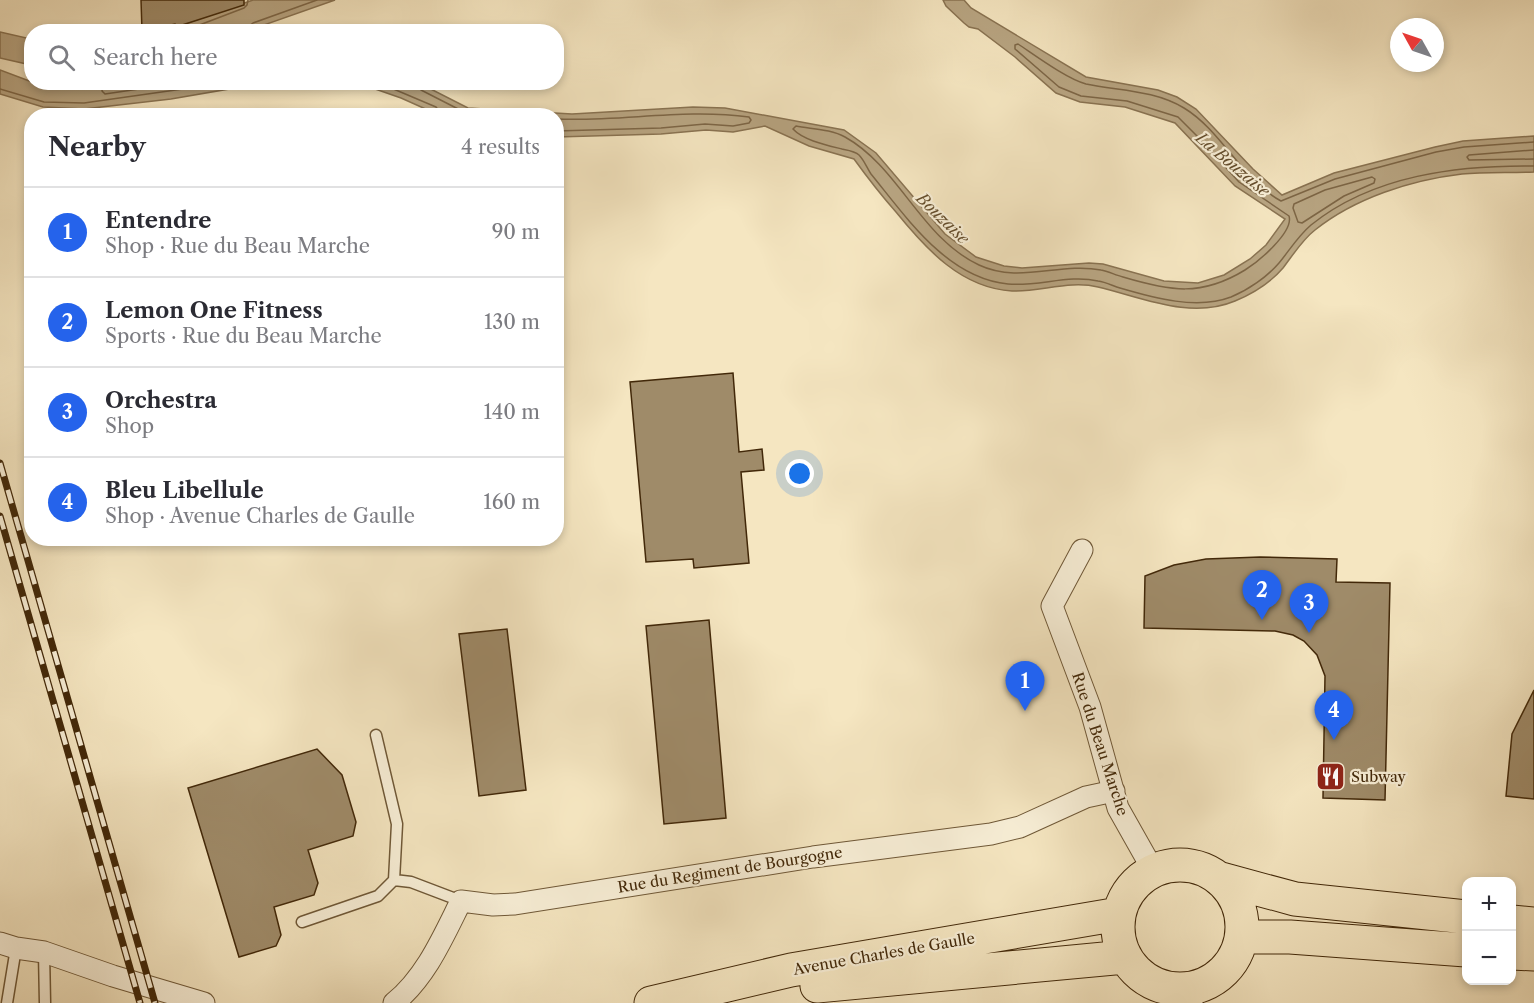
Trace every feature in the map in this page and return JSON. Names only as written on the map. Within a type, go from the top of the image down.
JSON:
[{"type":"main road","points":[[1221,879],[1234,896],[1241,915],[1242,937],[1236,954],[1226,968],[1213,980],[1196,987],[1185,996],[1157,985],[1138,974],[1125,957],[1118,936],[1119,914],[1125,896],[1137,881],[1153,870],[1170,865],[1188,864],[1206,870],[1221,879],[1295,899],[1462,916]]},
{"type":"main road","name":"Avenue Charles de Gaulle","points":[[651,1003],[791,970],[1119,914]]},
{"type":"main road","points":[[1516,922],[1534,924]]},
{"type":"main road","points":[[1242,937],[1290,937],[1462,950]]},
{"type":"main road","points":[[1516,953],[1534,954]]},
{"type":"main road","name":"Avenue Charles de Gaulle","points":[[718,1003],[812,987],[1125,957]]},
{"type":"street","name":"Rue du Beau Marche","points":[[1082,550],[1052,606],[1090,707],[1118,808],[1153,870]]},
{"type":"street","name":"Rue du Regiment de Bourgogne","points":[[461,901],[493,905],[515,904],[813,857],[991,834],[1020,827],[1086,797],[1114,791]]},
{"type":"street","points":[[394,1003],[405,994],[423,971],[442,940],[461,901]]},
{"type":"street","points":[[8,945],[44,952],[113,976],[204,1003]]},
{"type":"lane","points":[[302,922],[378,896],[394,880],[397,824],[376,735]]},
{"type":"lane","points":[[394,880],[411,882],[461,901]]},
{"type":"lane","points":[[7,1003],[8,945]]},
{"type":"lane","points":[[44,952],[45,1003]]},
{"type":"water","points":[[253,0],[335,0],[267,24],[185,24]]},
{"type":"water","name":"La Bouzaise","points":[[943,0],[964,0],[971,8],[1086,77],[1158,90],[1177,97],[1196,109],[1253,169],[1282,195],[1334,173],[1463,141],[1534,136],[1534,172],[1462,174],[1423,181],[1384,192],[1348,209],[1315,230],[1278,273],[1254,291],[1235,301],[1218,306],[1183,308],[1087,285],[1012,291],[977,283],[946,264],[920,240],[854,159],[809,146],[765,126],[733,132],[706,130],[661,134],[564,137],[564,114],[693,107],[725,108],[844,130],[876,153],[945,234],[976,257],[1004,266],[1022,268],[1103,264],[1164,281],[1198,283],[1224,275],[1250,259],[1266,245],[1285,219],[1235,186],[1175,123],[1125,107],[1080,102],[1056,93],[1015,57],[978,29],[969,27],[946,6]]},
{"type":"water","points":[[0,32],[24,37],[24,63],[0,58]]},
{"type":"water","points":[[0,70],[24,79],[24,90],[223,90],[93,108],[43,107],[0,94]]},
{"type":"water","points":[[378,90],[433,90],[468,108],[423,108]]},
{"type":"building","points":[[141,0],[244,0],[244,5],[185,24],[142,24]]},
{"type":"building","points":[[733,373],[739,452],[762,449],[764,470],[741,472],[749,563],[694,568],[693,559],[646,562],[630,382]]},
{"type":"building","points":[[1260,557],[1337,559],[1336,582],[1390,583],[1385,800],[1323,798],[1325,676],[1317,655],[1304,641],[1293,635],[1275,631],[1144,628],[1145,576],[1174,565],[1206,559]]},
{"type":"building","points":[[709,620],[726,818],[664,824],[646,626]]},
{"type":"building","points":[[507,629],[526,790],[479,796],[459,634]]},
{"type":"building","points":[[1534,690],[1534,799],[1506,796],[1512,734]]},
{"type":"building","points":[[317,749],[342,775],[356,822],[353,836],[308,850],[318,883],[314,895],[274,907],[281,935],[276,946],[239,957],[188,788]]},
{"type":"railway","points":[[0,463],[155,1003]]},
{"type":"railway","points":[[0,516],[140,1003]]},
{"type":"place","name":"Lemon One Fitness","points":[[1262,620]]},
{"type":"place","name":"Orchestra","points":[[1309,633]]},
{"type":"place","name":"Entendre","points":[[1025,711]]},
{"type":"place","name":"Bleu Libellule","points":[[1334,740]]},
{"type":"place","name":"Subway","points":[[1330,777]]},
{"type":"water label","name":"Bouzaise","points":[[943,218]]}]
